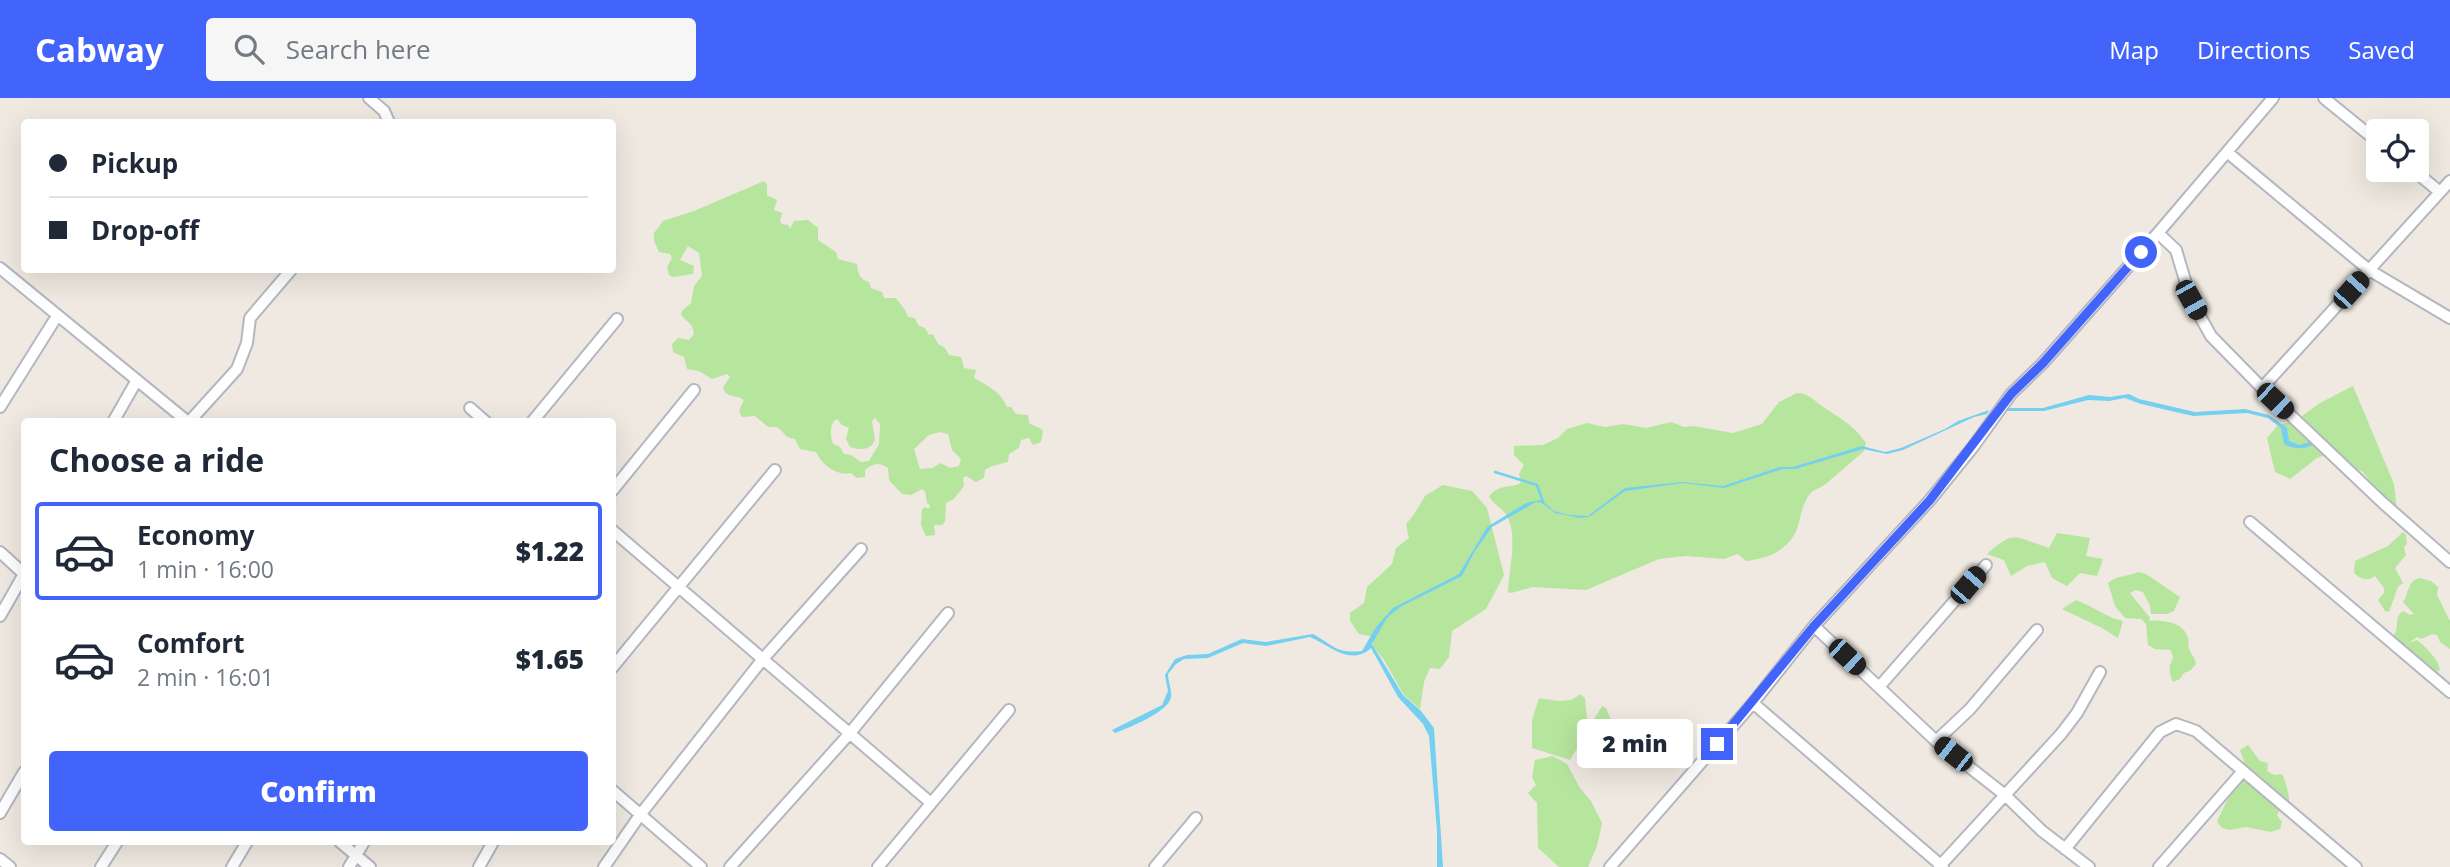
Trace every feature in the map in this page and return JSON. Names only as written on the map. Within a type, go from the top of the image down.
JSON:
[{"type":"street","points":[[369,98],[384,111],[388,119]]},
{"type":"street","points":[[1610,867],[1753,703],[1814,626],[1930,500],[2004,403],[2158,233],[2273,98]]},
{"type":"street","points":[[2324,98],[2366,132]]},
{"type":"street","points":[[2227,152],[2369,270],[2450,318]]},
{"type":"street","points":[[2262,388],[2450,181]]},
{"type":"street","points":[[2428,182],[2440,192]]},
{"type":"street","points":[[2158,233],[2176,250],[2191,300],[2211,336],[2318,441],[2450,562]]},
{"type":"street","points":[[0,268],[183,418]]},
{"type":"street","points":[[192,418],[237,369],[247,343],[250,318],[289,273]]},
{"type":"street","points":[[0,407],[57,316]]},
{"type":"street","points":[[535,418],[617,319]]},
{"type":"street","points":[[115,418],[137,380]]},
{"type":"street","points":[[616,486],[694,390]]},
{"type":"street","points":[[470,408],[481,418]]},
{"type":"street","points":[[616,663],[775,470]]},
{"type":"street","points":[[2250,522],[2450,692]]},
{"type":"street","points":[[616,533],[931,803]]},
{"type":"street","points":[[604,867],[640,815],[763,659],[861,549]]},
{"type":"street","points":[[0,552],[21,571]]},
{"type":"street","points":[[1879,687],[1986,565]]},
{"type":"street","points":[[0,616],[21,579]]},
{"type":"street","points":[[730,867],[850,733],[948,613]]},
{"type":"street","points":[[1814,626],[1936,741],[2005,795],[2042,831],[2089,867]]},
{"type":"street","points":[[1936,741],[1970,709],[2037,630]]},
{"type":"street","points":[[1753,703],[1941,866],[2061,734],[2077,713],[2100,672]]},
{"type":"street","points":[[878,867],[1009,710]]},
{"type":"street","points":[[2066,849],[2160,732],[2176,724],[2196,731],[2356,867]]},
{"type":"street","points":[[2160,867],[2243,771]]},
{"type":"street","points":[[0,813],[21,777]]},
{"type":"street","points":[[616,794],[701,867]]},
{"type":"street","points":[[1154,867],[1196,818]]},
{"type":"street","points":[[102,867],[115,845]]},
{"type":"street","points":[[232,867],[245,845]]},
{"type":"street","points":[[344,845],[370,867]]},
{"type":"street","points":[[349,867],[362,845]]},
{"type":"street","points":[[479,867],[491,845]]},
{"type":"street","points":[[0,859],[10,867]]},
{"type":"green space","points":[[764,181],[767,184],[767,195],[777,200],[774,210],[782,213],[782,224],[788,225],[790,229],[794,221],[808,220],[818,228],[818,240],[836,252],[838,259],[857,264],[860,275],[869,282],[871,288],[882,292],[884,298],[896,298],[908,317],[915,318],[918,325],[925,328],[929,335],[933,334],[949,355],[961,357],[964,368],[976,370],[974,378],[998,393],[1007,407],[1011,407],[1016,414],[1028,415],[1029,423],[1043,430],[1041,442],[1033,445],[1029,438],[1021,440],[1019,448],[1009,454],[1008,462],[985,470],[984,478],[976,482],[966,476],[963,478],[964,486],[954,499],[946,503],[945,522],[942,525],[934,525],[935,535],[926,536],[921,525],[922,509],[929,509],[930,505],[922,489],[911,495],[902,494],[889,480],[888,468],[882,465],[876,464],[865,470],[865,477],[857,478],[851,473],[835,471],[822,461],[816,452],[800,449],[795,439],[787,437],[779,428],[768,427],[755,416],[742,417],[739,411],[744,400],[724,391],[723,387],[730,377],[727,374],[712,379],[699,371],[687,369],[684,357],[673,352],[672,344],[678,338],[689,340],[694,334],[692,326],[681,315],[691,303],[694,286],[702,276],[699,253],[688,246],[680,260],[694,266],[693,274],[673,277],[669,275],[667,267],[672,258],[670,254],[659,252],[654,233],[663,221],[694,211]],"holes":[[[875,418],[880,424],[879,444],[869,461],[861,462],[844,454],[840,447],[833,444],[831,430],[837,419],[849,428],[846,439],[850,447],[868,448],[875,440],[872,421]],[[940,432],[948,434],[952,450],[961,459],[959,466],[950,468],[940,463],[933,468],[920,469],[914,449],[929,435]]]},
{"type":"green space","points":[[2353,386],[2394,484],[2397,511],[2363,472],[2346,464],[2333,452],[2317,458],[2290,479],[2275,472],[2267,438],[2278,425],[2296,421],[2310,428],[2302,416]]},
{"type":"green space","points":[[1797,393],[1808,396],[1846,422],[1866,443],[1864,451],[1809,495],[1798,526],[1784,547],[1763,558],[1746,561],[1738,554],[1724,559],[1686,556],[1659,559],[1586,590],[1533,587],[1508,592],[1512,533],[1505,513],[1489,496],[1501,488],[1521,483],[1519,474],[1524,465],[1514,455],[1514,446],[1543,445],[1558,438],[1567,429],[1587,423],[1605,427],[1623,424],[1646,428],[1671,422],[1684,427],[1733,433],[1762,424],[1779,402]]},
{"type":"green space","points":[[1443,485],[1472,491],[1487,508],[1504,575],[1486,609],[1452,631],[1449,657],[1440,669],[1430,668],[1424,682],[1420,709],[1404,695],[1373,646],[1374,637],[1359,634],[1350,621],[1350,613],[1364,603],[1367,587],[1392,564],[1396,548],[1409,538],[1406,524],[1425,496]]},
{"type":"green space","points":[[2403,532],[2406,535],[2406,555],[2395,568],[2403,583],[2398,587],[2389,612],[2385,611],[2378,600],[2384,593],[2384,588],[2375,576],[2364,579],[2354,573],[2355,561],[2388,546]]},
{"type":"green space","points":[[2057,533],[2090,538],[2086,556],[2103,559],[2097,576],[2080,573],[2067,586],[2052,578],[2045,562],[2027,566],[2011,576],[2004,560],[1987,554],[2010,538],[2049,548]]},
{"type":"green space","points":[[2138,572],[2146,574],[2180,597],[2174,611],[2151,614],[2143,592],[2136,590],[2130,593],[2150,618],[2149,621],[2172,623],[2185,632],[2196,664],[2173,682],[2170,670],[2173,658],[2171,650],[2155,649],[2148,645],[2146,624],[2141,619],[2125,618],[2115,606],[2108,583]]},
{"type":"green space","points":[[2419,578],[2431,581],[2438,587],[2437,595],[2450,621],[2450,649],[2440,642],[2437,635],[2432,634],[2421,639],[2417,637],[2409,643],[2417,640],[2435,658],[2440,670],[2432,674],[2428,666],[2414,662],[2403,652],[2408,644],[2404,647],[2392,639],[2400,614],[2403,611],[2414,614],[2403,602],[2410,585]]},
{"type":"green space","points":[[2076,600],[2123,621],[2118,638],[2062,609]]},
{"type":"green space","points":[[1580,694],[1585,698],[1588,730],[1570,760],[1532,748],[1532,720],[1539,698],[1566,701]]},
{"type":"green space","points":[[1602,706],[1606,708],[1611,720],[1619,722],[1618,735],[1631,746],[1617,748],[1612,741],[1607,742],[1604,726],[1595,723],[1594,719]]},
{"type":"green space","points":[[2248,745],[2260,761],[2268,763],[2267,771],[2274,775],[2282,774],[2287,789],[2289,805],[2281,808],[2277,815],[2282,822],[2280,829],[2271,832],[2246,827],[2229,830],[2222,828],[2217,821],[2244,774],[2245,765],[2240,750]]},
{"type":"green space","points":[[1553,756],[1567,764],[1602,823],[1597,846],[1588,867],[1559,867],[1538,848],[1537,803],[1528,793],[1536,785],[1532,777],[1535,760]]},
{"type":"water","points":[[2129,394],[2139,399],[2195,412],[2245,409],[2269,415],[2287,428],[2289,441],[2299,445],[2314,441],[2316,444],[2300,448],[2284,444],[2281,428],[2268,418],[2247,413],[2193,416],[2125,398],[2109,401],[2088,400],[2044,411],[2002,411],[2004,408],[2043,408],[2089,395],[2110,397]]},
{"type":"water","points":[[1989,410],[1987,414],[1974,417],[1903,450],[1887,454],[1863,449],[1795,469],[1782,469],[1724,488],[1683,483],[1625,491],[1589,517],[1555,513],[1542,503],[1536,502],[1492,527],[1462,576],[1400,607],[1387,618],[1372,644],[1403,695],[1421,711],[1434,728],[1443,867],[1437,867],[1437,831],[1429,736],[1423,724],[1398,697],[1371,648],[1363,653],[1348,655],[1310,637],[1266,646],[1243,643],[1208,658],[1184,659],[1168,674],[1171,691],[1169,703],[1147,719],[1115,733],[1112,730],[1162,705],[1168,691],[1165,675],[1175,659],[1187,655],[1208,654],[1242,639],[1266,642],[1313,634],[1340,650],[1362,651],[1376,627],[1393,608],[1459,574],[1487,527],[1526,503],[1541,500],[1554,511],[1588,516],[1625,488],[1682,482],[1723,486],[1780,467],[1793,467],[1862,446],[1885,452],[1901,448],[1958,421]]},
{"type":"waterway","points":[[1495,472],[1537,485],[1543,502]]},
{"type":"route","points":[[1717,744],[1814,626],[1930,500],[2011,394],[2043,363],[2141,252]]}]
